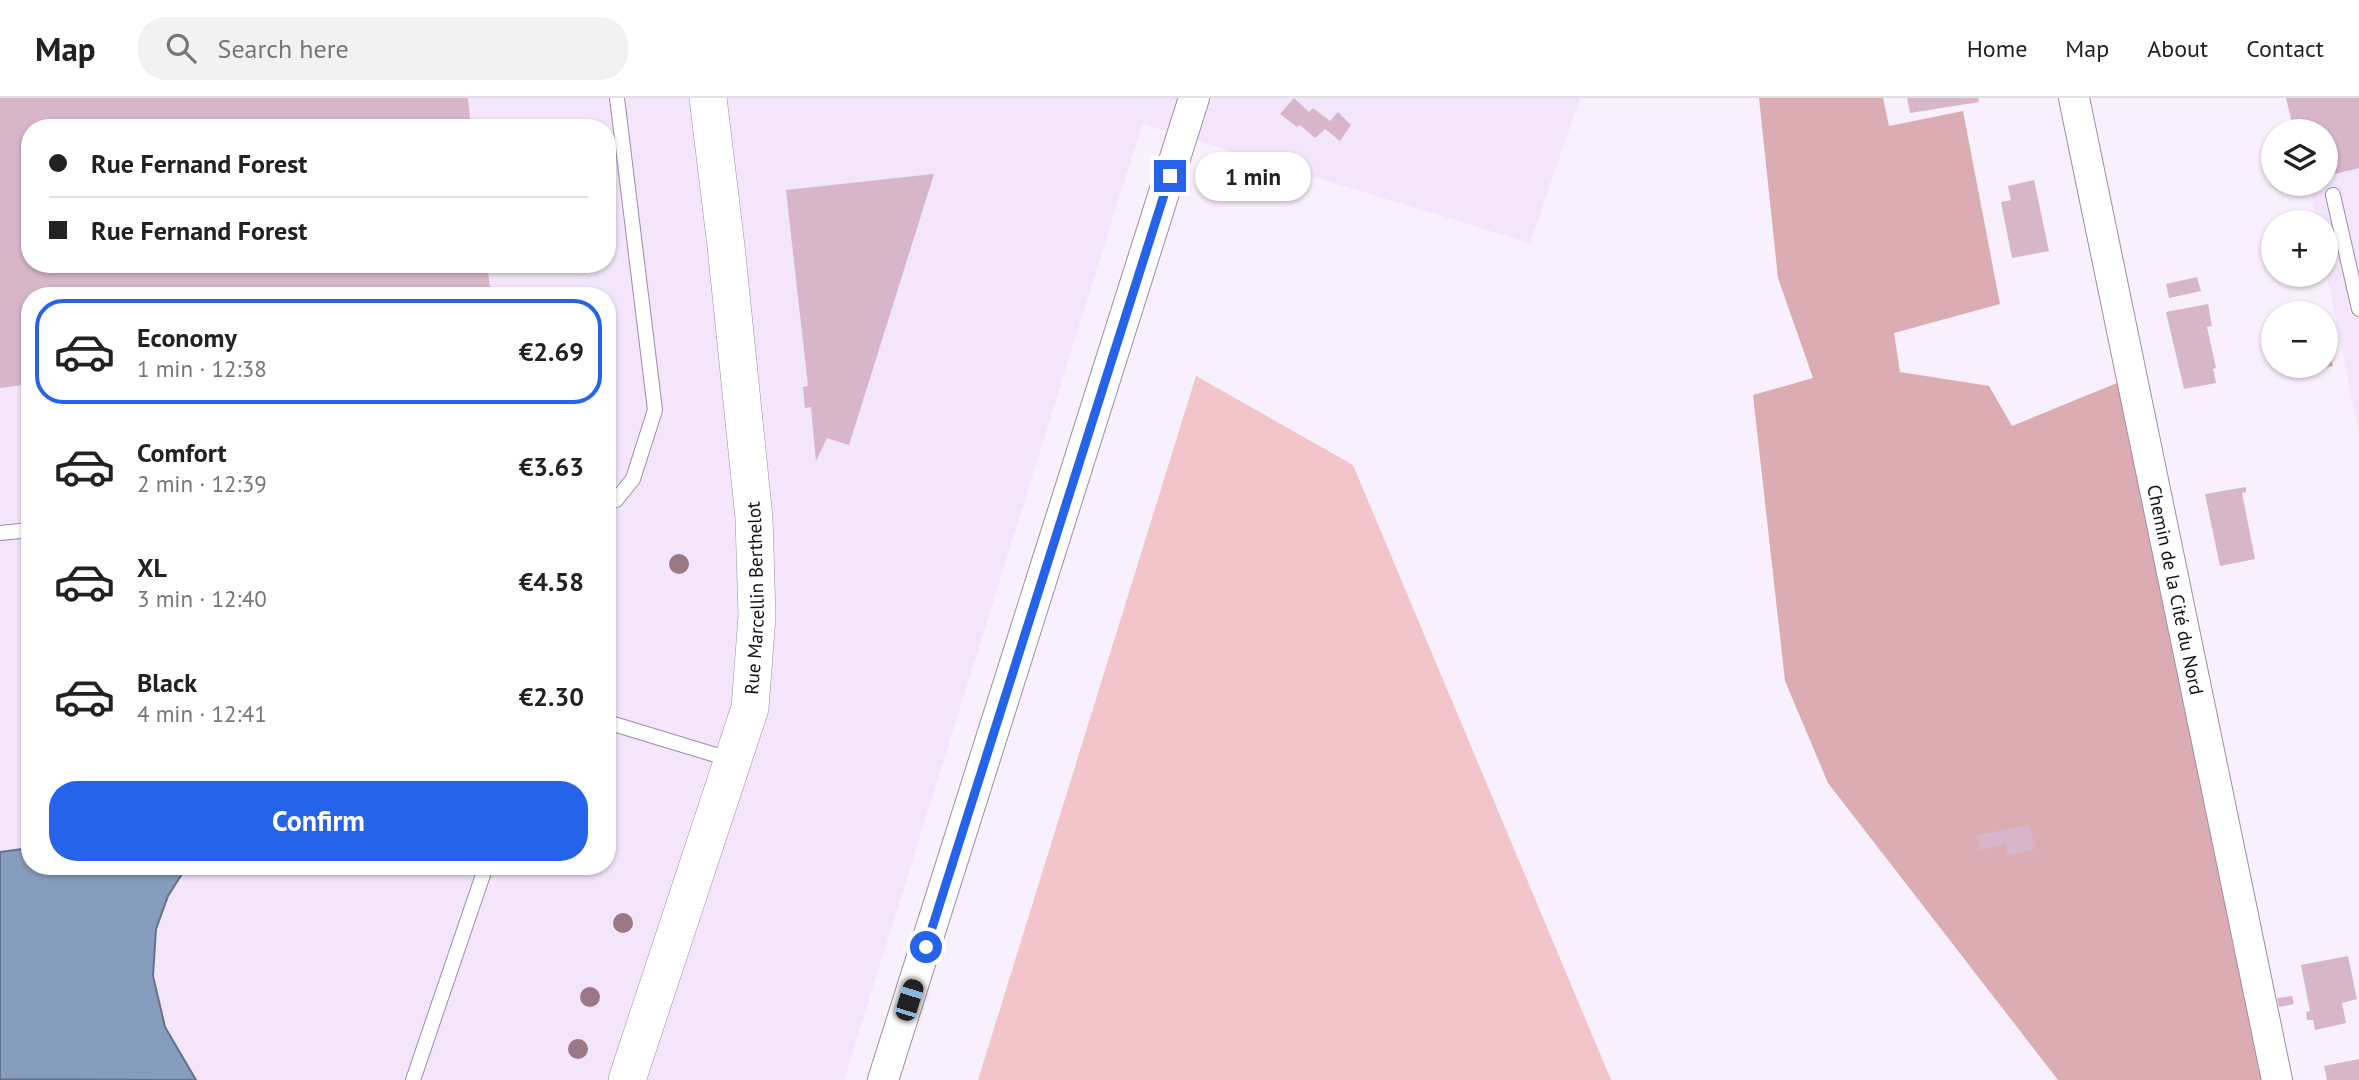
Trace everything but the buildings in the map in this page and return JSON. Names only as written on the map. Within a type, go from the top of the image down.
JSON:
[{"type":"street","name":"Rue Marcellin Berthelot","points":[[627,1080],[750,708],[758,616],[751,491],[708,98]]},
{"type":"street","points":[[883,1080],[1194,98]]},
{"type":"street","name":"Chemin de la Cité du Nord","points":[[2074,98],[2277,1080]]},
{"type":"lane","points":[[616,500],[633,479],[655,410],[617,98]]},
{"type":"lane","points":[[2333,196],[2359,309]]},
{"type":"lane","points":[[0,533],[21,531]]},
{"type":"lane","points":[[616,725],[732,760]]},
{"type":"lane","points":[[413,1080],[483,875]]},
{"type":"shaded area","points":[[0,98],[1580,98],[1530,243],[1142,124],[844,1080],[0,1080]]},
{"type":"shaded area","points":[[1759,98],[1883,98],[1889,126],[1963,111],[2000,304],[1894,333],[1900,372],[1989,386],[2012,426],[2122,381],[2267,1080],[2058,1080],[1828,783],[1785,681],[1753,395],[1813,378],[1778,278]]},
{"type":"shaded area","points":[[2292,98],[2359,98],[2359,434],[2338,330],[2338,301],[2332,301],[2329,287],[2338,287],[2338,210],[2314,210],[2311,196],[2338,196],[2338,119],[2296,119]]},
{"type":"shaded area","points":[[1196,376],[1353,465],[1611,1080],[978,1080]]},
{"type":"water","points":[[21,849],[21,875],[181,875],[168,896],[156,929],[153,976],[165,1027],[196,1080],[0,1079],[0,852]]},
{"type":"route","points":[[926,947],[1170,176]]}]
